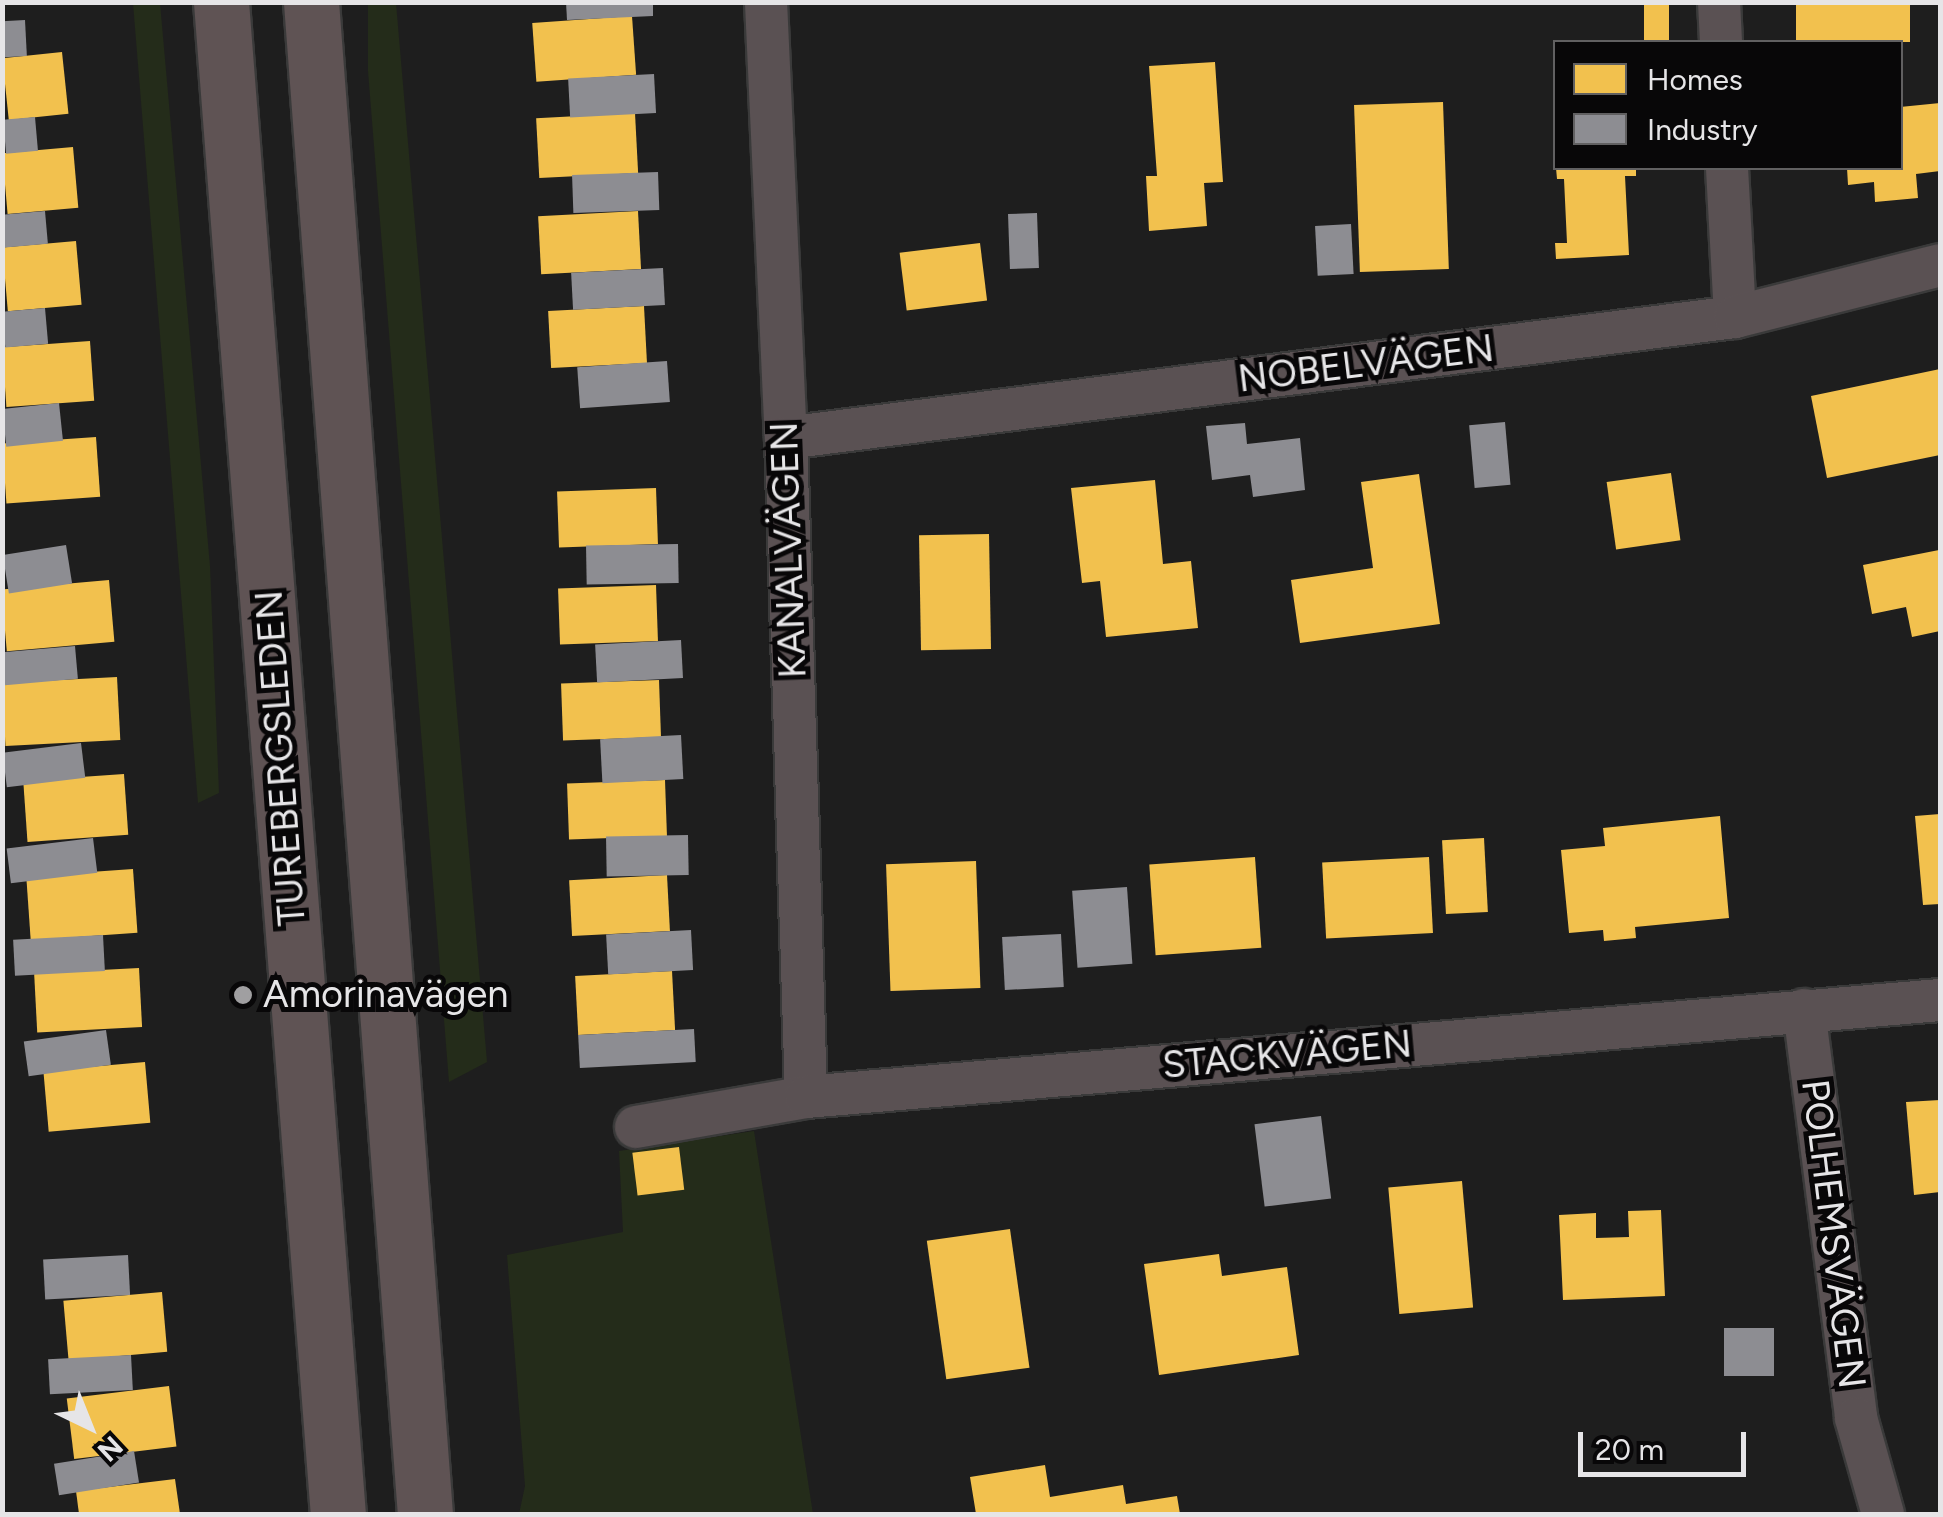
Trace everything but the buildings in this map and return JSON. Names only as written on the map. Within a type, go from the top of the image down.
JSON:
[{"type":"main road","name":"TUREBERGSLEDEN","points":[[222,2],[338,1514]]},
{"type":"main road","points":[[311,2],[425,1514]]},
{"type":"street","name":"KANALVÄGEN","points":[[766,2],[786,438],[806,1097]]},
{"type":"street","points":[[1719,2],[1721,40]]},
{"type":"street","points":[[1728,170],[1735,317]]},
{"type":"street","name":"NOBELVÄGEN","points":[[786,438],[1735,317],[1940,265]]},
{"type":"street","name":"STACKVÄGEN","points":[[636,1127],[806,1097],[1940,1000]]},
{"type":"street","name":"POLHEMSVÄGEN","points":[[1804,1010],[1856,1418],[1883,1514]]},
{"type":"green space","points":[[133,3],[160,3],[210,566],[219,793],[198,803]]},
{"type":"green space","points":[[368,3],[396,3],[487,1062],[449,1082],[368,71]]},
{"type":"green space","points":[[754,1131],[813,1514],[519,1514],[525,1486],[507,1255],[623,1232],[619,1151]]},
{"type":"place","name":"Amorinavägen","points":[[243,995]]}]
